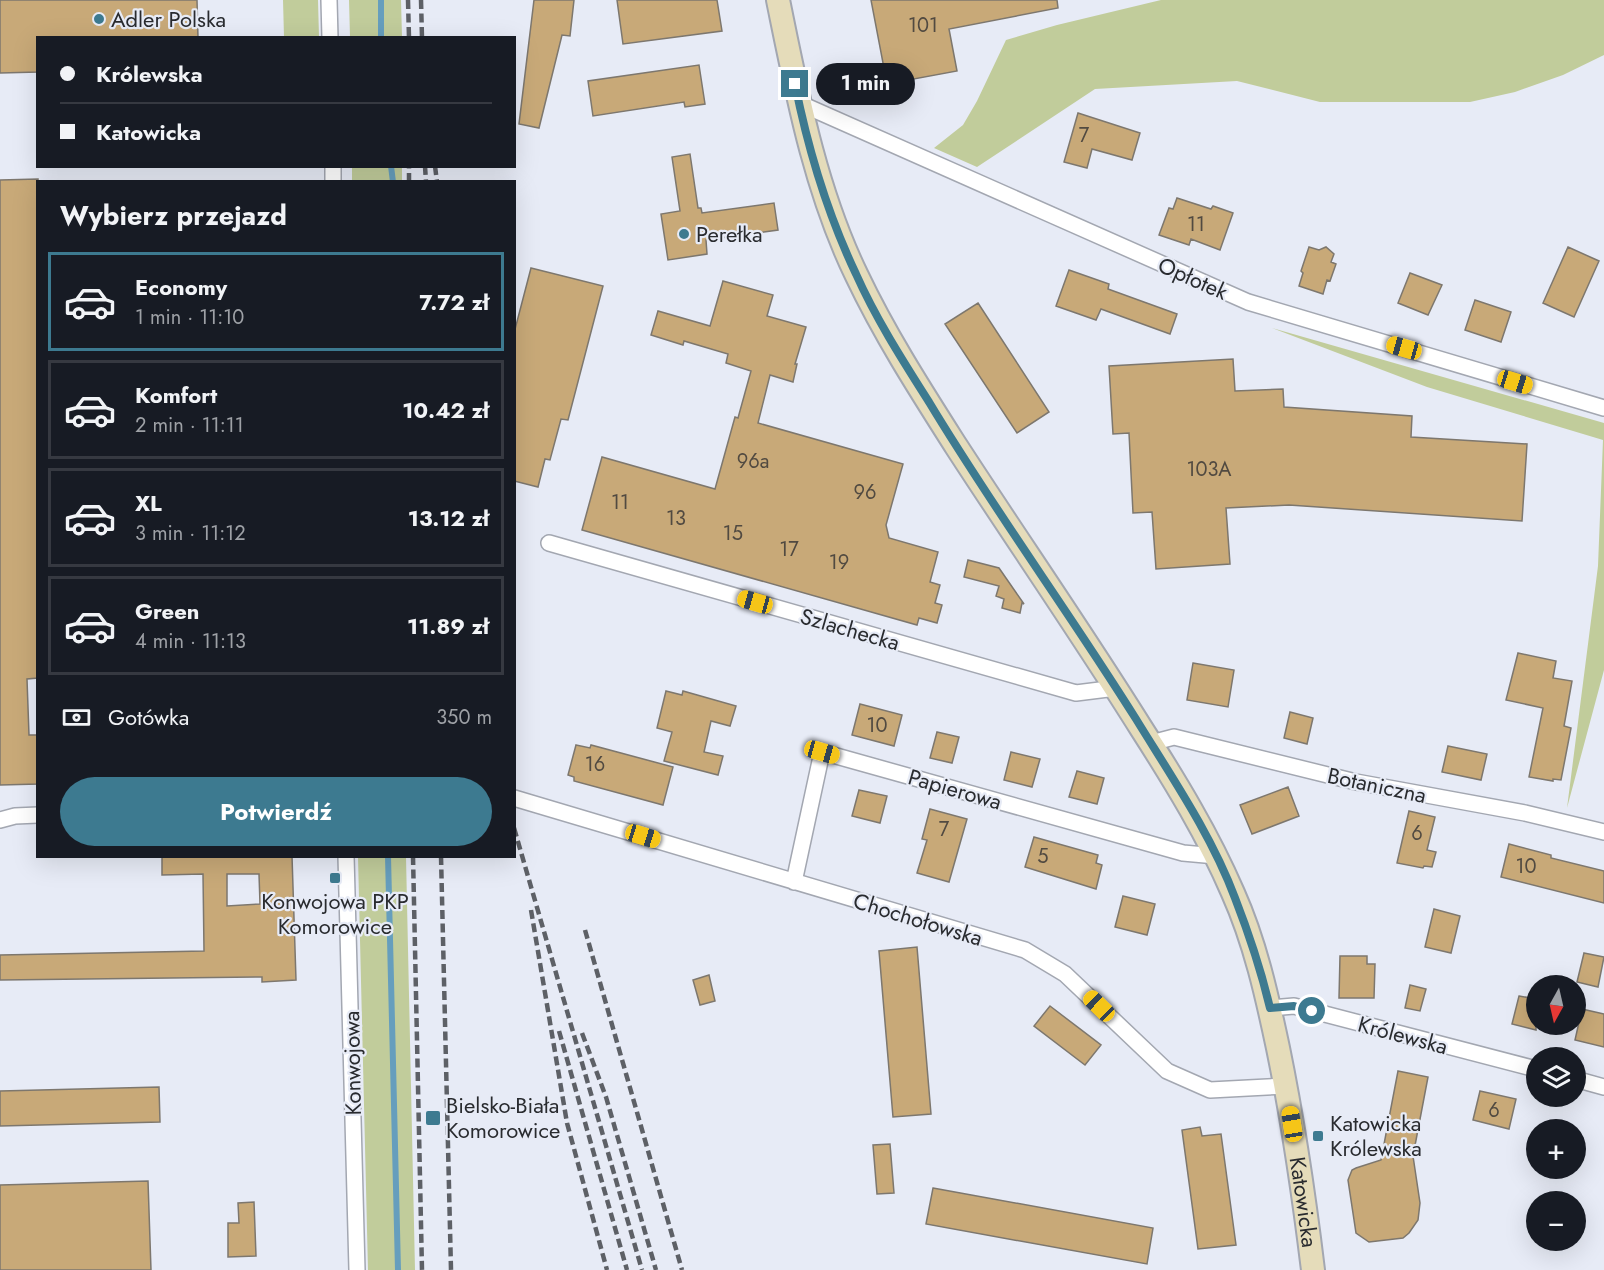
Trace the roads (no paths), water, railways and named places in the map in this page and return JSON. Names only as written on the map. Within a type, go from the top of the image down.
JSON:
[{"type":"street","points":[[329,0],[330,36]]},
{"type":"street","name":"Katowicka","points":[[778,0],[799,103],[828,203],[856,275],[892,343],[973,473],[1151,743],[1216,856],[1235,896],[1261,973],[1270,1008],[1286,1086],[1313,1270]]},
{"type":"street","name":"Opłotek","points":[[799,103],[1248,302],[1604,408]]},
{"type":"street","name":"Szlachecka","points":[[549,543],[1076,693],[1116,688]]},
{"type":"street","name":"Botaniczna","points":[[1151,743],[1174,737],[1356,782],[1525,813],[1604,832]]},
{"type":"street","name":"Papierowa","points":[[794,882],[822,752],[1183,854],[1216,856]]},
{"type":"street","name":"Chochołowska","points":[[516,799],[1025,950],[1065,974],[1167,1071],[1210,1090],[1286,1086]]},
{"type":"street","points":[[0,820],[15,816],[36,815]]},
{"type":"street","name":"Konwojowa","points":[[346,858],[357,1270]]},
{"type":"street","name":"Królewska","points":[[1270,1008],[1294,1006],[1526,1066]]},
{"type":"street","points":[[1586,1082],[1604,1087]]},
{"type":"waterway","points":[[381,0],[381,36]]},
{"type":"waterway","points":[[391,168],[393,180]]},
{"type":"waterway","points":[[388,858],[398,1270]]},
{"type":"railway","points":[[408,0],[409,36]]},
{"type":"railway","points":[[421,0],[422,36]]},
{"type":"railway","points":[[409,168],[409,180]]},
{"type":"railway","points":[[425,168],[426,180]]},
{"type":"railway","points":[[435,168],[437,180]]},
{"type":"railway","points":[[516,835],[642,1270]]},
{"type":"railway","points":[[413,858],[422,1270]]},
{"type":"railway","points":[[441,858],[451,1270]]},
{"type":"railway","points":[[531,910],[567,1123],[607,1270]]},
{"type":"railway","points":[[585,930],[682,1270]]},
{"type":"railway","points":[[559,1031],[627,1270]]},
{"type":"railway","points":[[582,1033],[606,1097],[656,1270]]},
{"type":"place","name":"Adler Polska","points":[[99,19]]},
{"type":"place","name":"Perełka","points":[[684,234]]},
{"type":"place","name":"Konwojowa PKP Komorowice","points":[[335,878]]},
{"type":"place","name":"Bielsko-Biała Komorowice","points":[[433,1118]]},
{"type":"place","name":"Katowicka Królewska","points":[[1318,1136]]}]
